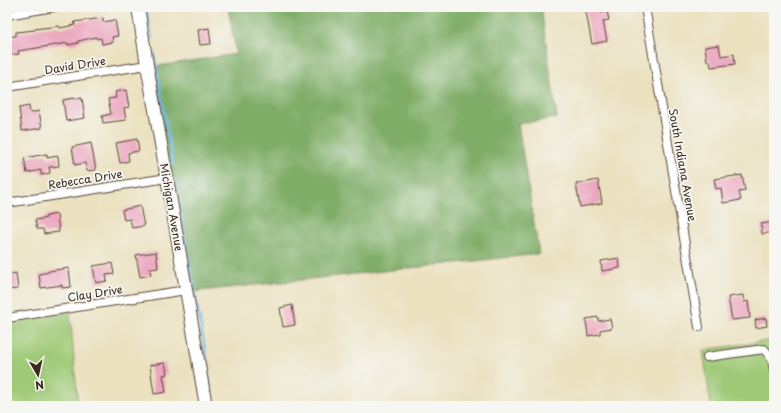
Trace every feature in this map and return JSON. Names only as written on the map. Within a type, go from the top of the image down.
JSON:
[{"type":"street","points":[[7,15],[54,7]]},
{"type":"street","name":"Michigan Avenue","points":[[138,7],[206,406]]},
{"type":"street","name":"South Indiana Avenue","points":[[645,7],[699,327]]},
{"type":"street","name":"David Drive","points":[[7,87],[147,65]]},
{"type":"street","name":"Rebecca Drive","points":[[7,203],[167,178]]},
{"type":"street","name":"Clay Drive","points":[[7,318],[186,290]]},
{"type":"street","points":[[707,357],[764,349],[772,359],[774,371]]},
{"type":"green space","points":[[228,7],[541,7],[557,118],[518,124],[539,254],[191,292],[151,67],[236,54]]},
{"type":"green space","points":[[70,312],[78,406],[7,406],[7,322]]},
{"type":"green space","points":[[774,340],[774,406],[711,406],[703,350]]},
{"type":"building","points":[[585,7],[600,7],[601,13],[607,12],[609,20],[603,21],[607,41],[592,44]]},
{"type":"building","points":[[103,18],[103,22],[115,20],[118,36],[112,37],[113,42],[102,44],[101,38],[97,39],[96,37],[78,41],[78,43],[68,45],[68,43],[18,51],[19,54],[8,55],[7,37],[16,36],[16,32],[59,26],[60,28],[75,25],[74,22]]},
{"type":"building","points":[[209,28],[211,44],[200,45],[198,30]]},
{"type":"building","points":[[719,45],[721,56],[734,54],[735,64],[711,67],[710,61],[707,61],[705,47]]},
{"type":"building","points":[[126,90],[129,107],[124,108],[126,120],[103,123],[102,116],[111,114],[108,99],[116,98],[115,92]]},
{"type":"building","points":[[82,98],[85,118],[66,121],[63,100]]},
{"type":"building","points":[[29,106],[30,113],[39,111],[42,128],[22,131],[19,108]]},
{"type":"building","points":[[137,139],[139,151],[128,153],[129,161],[120,163],[116,143]]},
{"type":"building","points":[[91,143],[96,170],[87,171],[85,163],[75,165],[72,147]]},
{"type":"building","points":[[47,154],[47,158],[58,156],[59,166],[49,167],[50,173],[41,175],[41,170],[27,173],[24,158]]},
{"type":"building","points":[[742,175],[745,191],[739,192],[741,200],[723,203],[721,188],[716,189],[714,179]]},
{"type":"building","points":[[598,180],[602,203],[580,207],[576,184]]},
{"type":"building","points":[[140,206],[144,226],[132,228],[130,219],[124,220],[122,210]]},
{"type":"building","points":[[57,214],[59,232],[44,234],[43,229],[37,229],[35,220]]},
{"type":"building","points":[[774,222],[774,232],[762,234],[761,224]]},
{"type":"building","points":[[156,252],[158,268],[150,269],[151,275],[140,277],[136,255]]},
{"type":"building","points":[[619,258],[620,268],[602,271],[601,261]]},
{"type":"building","points":[[112,263],[114,274],[106,275],[107,281],[96,283],[93,266]]},
{"type":"building","points":[[69,268],[71,287],[62,288],[62,285],[41,288],[39,274]]},
{"type":"building","points":[[16,273],[18,289],[7,290],[7,275]]},
{"type":"building","points":[[743,295],[744,302],[748,301],[750,318],[732,320],[728,297]]},
{"type":"building","points":[[292,305],[295,325],[283,327],[280,308]]},
{"type":"building","points":[[598,317],[598,321],[610,319],[612,328],[600,330],[600,334],[588,336],[586,319]]},
{"type":"building","points":[[766,318],[767,326],[756,328],[755,320]]},
{"type":"building","points":[[165,363],[167,374],[163,375],[166,392],[154,394],[150,365]]},
{"type":"waterway","points":[[146,7],[152,39]]},
{"type":"waterway","points":[[154,53],[173,165]]},
{"type":"waterway","points":[[175,180],[207,361]]},
{"type":"waterway","points":[[208,375],[214,406]]}]
